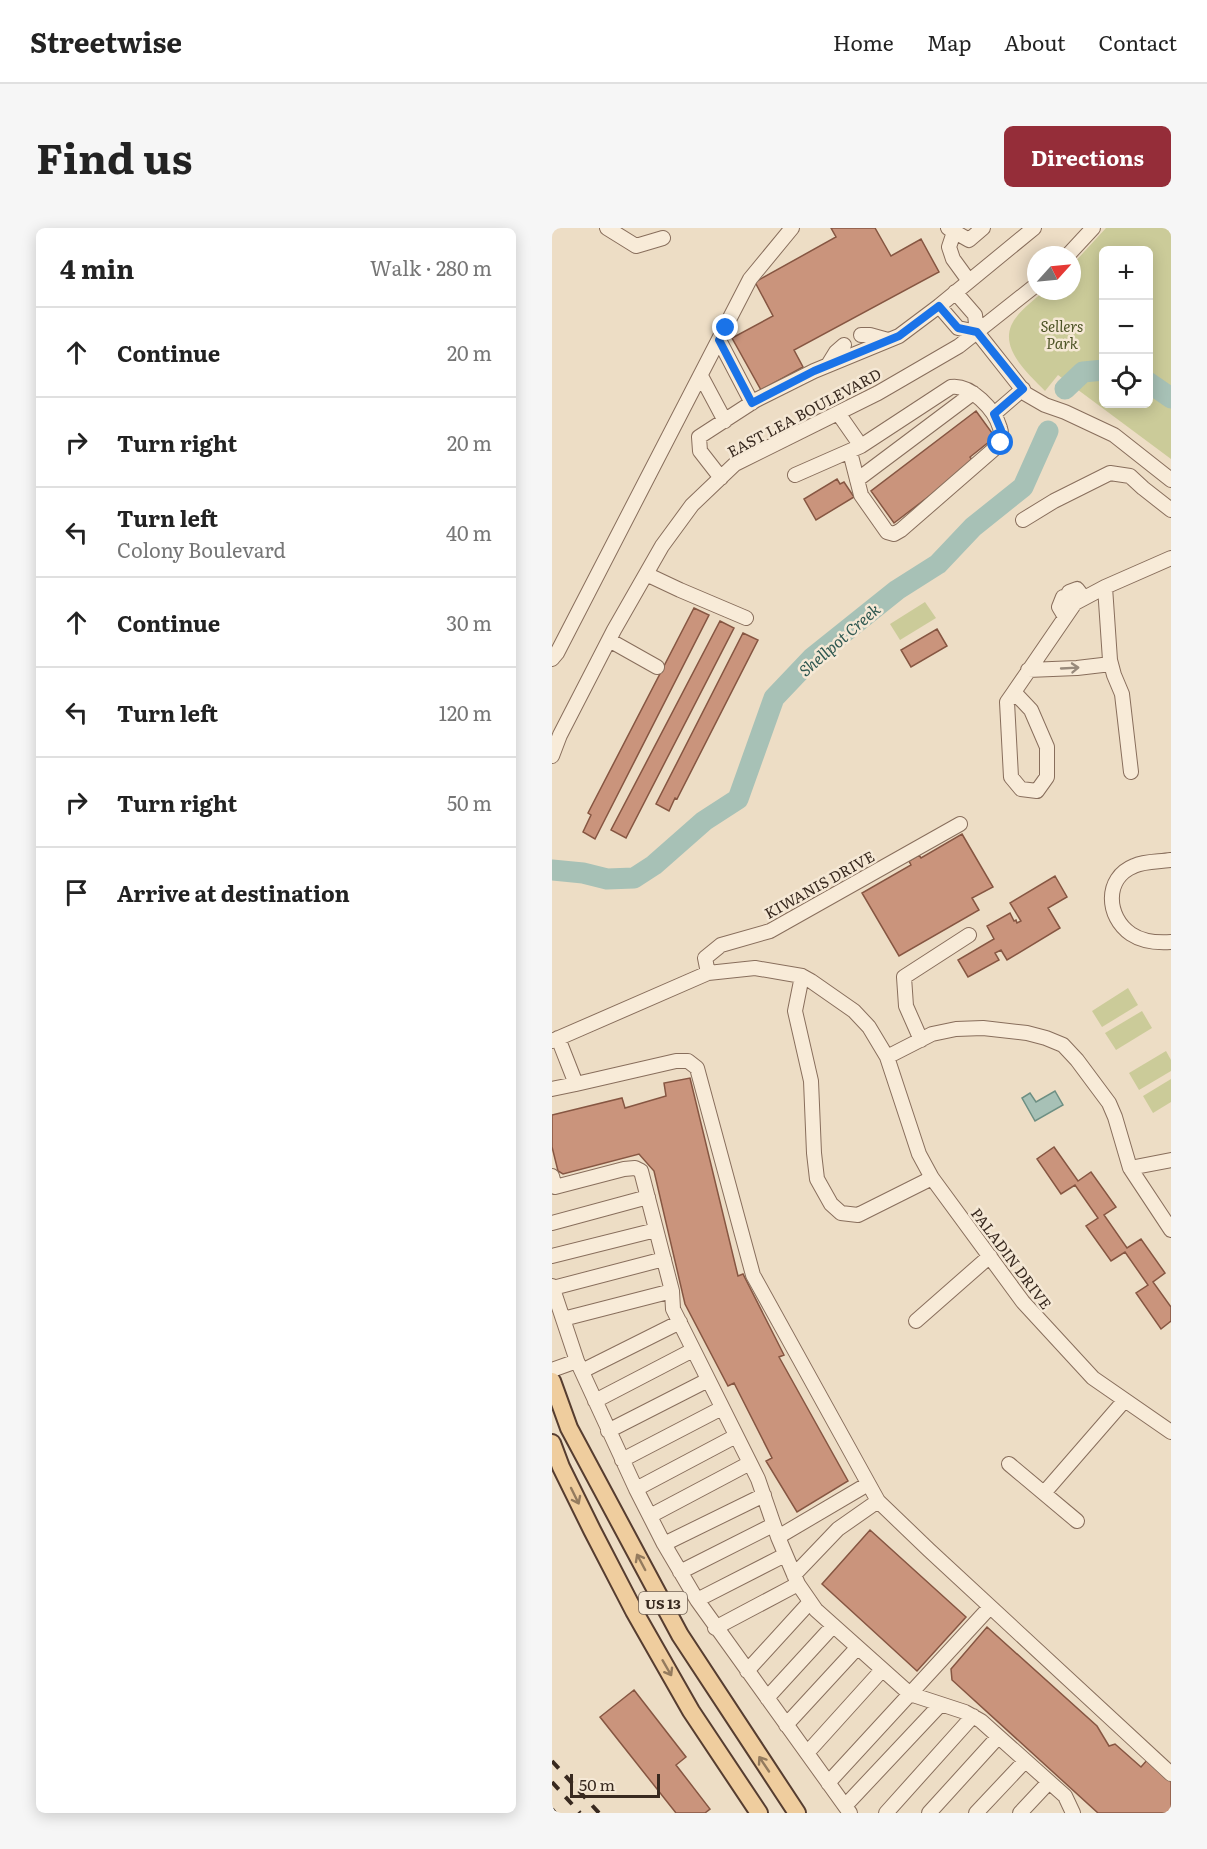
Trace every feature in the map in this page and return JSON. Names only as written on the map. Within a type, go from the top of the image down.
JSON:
[{"type":"main road","name":"US 13","points":[[552,1381],[569,1428],[680,1635],[797,1813]]},
{"type":"main road","name":"US 13","points":[[552,1443],[561,1467],[634,1611],[691,1711],[759,1813]]},
{"type":"street","points":[[607,228],[636,246],[663,238]]},
{"type":"street","points":[[552,659],[750,279],[792,228]]},
{"type":"street","points":[[969,281],[953,259],[949,247],[951,230],[969,240],[983,228]]},
{"type":"street","points":[[721,478],[700,451],[699,437],[752,403],[828,365],[899,336],[1034,228]]},
{"type":"street","points":[[1076,246],[1093,228]]},
{"type":"street","points":[[956,292],[975,315],[977,332],[1026,394],[1045,405],[1114,435],[1171,480]]},
{"type":"street","name":"EAST LEA BOULEVARD","points":[[552,756],[556,736],[646,573],[662,546],[692,505],[735,464],[888,387],[959,346],[1027,292]]},
{"type":"street","points":[[939,306],[958,328],[977,332]]},
{"type":"street","points":[[861,335],[888,340]]},
{"type":"street","points":[[719,340],[752,403]]},
{"type":"street","points":[[828,365],[836,352],[844,345]]},
{"type":"street","points":[[700,376],[725,421]]},
{"type":"street","points":[[795,475],[855,449],[951,387],[958,386],[973,393],[994,414],[1001,430],[1001,443],[894,534],[886,532],[861,495],[857,480],[855,449],[838,413]]},
{"type":"street","points":[[994,414],[1023,389]]},
{"type":"street","points":[[857,480],[973,393]]},
{"type":"street","points":[[1023,520],[1054,501],[1110,473],[1130,476],[1171,510]]},
{"type":"street","points":[[1014,692],[1031,710],[1047,747],[1047,777],[1037,791],[1021,789],[1011,777],[1007,702],[1075,603],[1171,558]]},
{"type":"street","points":[[646,573],[746,618]]},
{"type":"street","points":[[1105,587],[1111,664],[1122,693],[1131,772]]},
{"type":"street","points":[[1065,617],[1059,607],[1066,595],[1077,589],[1084,597]]},
{"type":"street","points":[[609,640],[657,667]]},
{"type":"street","points":[[1028,670],[1111,664]]},
{"type":"street","name":"KIWANIS DRIVE","points":[[708,973],[705,958],[721,945],[770,931],[960,824]]},
{"type":"street","points":[[1171,861],[1132,866],[1119,878],[1111,897],[1115,918],[1131,934],[1156,943],[1171,942]]},
{"type":"street","points":[[921,1040],[906,1006],[904,977],[969,935]]},
{"type":"street","name":"PALADIN DRIVE","points":[[555,1040],[708,973],[754,968],[802,976],[854,1011],[869,1027],[887,1057],[919,1154],[932,1178],[1023,1302],[1093,1378],[1171,1432]]},
{"type":"street","points":[[802,976],[795,1011],[811,1081],[817,1179],[831,1204],[841,1213],[858,1215],[932,1178]]},
{"type":"street","points":[[887,1057],[932,1034],[949,1029],[984,1028],[1027,1033],[1063,1045],[1109,1103],[1130,1168],[1171,1230]]},
{"type":"street","points":[[555,1040],[576,1084]]},
{"type":"street","points":[[552,1089],[676,1061],[688,1061],[697,1068],[753,1275],[878,1501],[1171,1774]]},
{"type":"street","points":[[1130,1168],[1171,1160]]},
{"type":"street","points":[[553,1184],[624,1169],[635,1168],[641,1171],[672,1291],[673,1309],[750,1463],[764,1495],[785,1556],[810,1602],[833,1626],[910,1694],[973,1716],[1065,1796],[1073,1813]]},
{"type":"street","points":[[552,1223],[648,1197]]},
{"type":"street","points":[[552,1256],[656,1230]]},
{"type":"street","points":[[916,1321],[990,1256]]},
{"type":"street","points":[[664,1259],[552,1287],[580,1366],[608,1431],[664,1544],[697,1600],[847,1809],[940,1705]]},
{"type":"street","points":[[563,1319],[672,1291]]},
{"type":"street","points":[[552,1370],[580,1366],[680,1322]]},
{"type":"street","points":[[595,1401],[693,1350]]},
{"type":"street","points":[[608,1431],[708,1380]]},
{"type":"street","points":[[1044,1493],[1124,1401]]},
{"type":"street","points":[[622,1460],[723,1408]]},
{"type":"street","points":[[636,1489],[736,1436]]},
{"type":"street","points":[[650,1516],[750,1463]]},
{"type":"street","points":[[1009,1464],[1077,1521]]},
{"type":"street","points":[[680,1572],[775,1531],[868,1484]]},
{"type":"street","points":[[664,1544],[764,1495]]},
{"type":"street","points":[[716,1628],[796,1580],[838,1529],[878,1501]]},
{"type":"street","points":[[697,1600],[785,1556]]},
{"type":"street","points":[[747,1671],[810,1602]]},
{"type":"street","points":[[828,1783],[990,1607]]},
{"type":"street","points":[[766,1698],[833,1626]]},
{"type":"street","points":[[786,1725],[857,1648]]},
{"type":"street","points":[[807,1753],[882,1670]]},
{"type":"street","points":[[886,1813],[973,1716]]},
{"type":"street","points":[[929,1813],[998,1737]]},
{"type":"street","points":[[976,1813],[1025,1761]]},
{"type":"street","points":[[1022,1812],[1049,1782]]},
{"type":"green space","name":"Sellers Park","points":[[1106,228],[1171,228],[1171,459],[1102,408],[1153,408],[1153,246],[1099,246],[1099,405],[1058,375],[1045,391],[1019,362],[1013,353],[1009,335],[1017,316],[1034,300],[1081,300],[1081,255]]},
{"type":"green space","points":[[925,602],[936,618],[900,640],[890,624]]},
{"type":"green space","points":[[1128,988],[1138,1005],[1102,1027],[1092,1011]]},
{"type":"green space","points":[[1142,1011],[1152,1028],[1116,1050],[1105,1033]]},
{"type":"green space","points":[[1166,1051],[1171,1060],[1171,1071],[1139,1090],[1129,1073]]},
{"type":"green space","points":[[1171,1079],[1171,1102],[1153,1113],[1143,1096]]},
{"type":"shaded area","points":[[1055,1091],[1063,1105],[1035,1121],[1022,1098],[1030,1093],[1036,1102]]},
{"type":"building","points":[[831,228],[875,228],[891,256],[921,239],[939,272],[794,350],[803,367],[761,390],[732,338],[773,316],[755,282],[836,237]]},
{"type":"building","points":[[976,411],[995,437],[970,457],[974,462],[894,523],[871,491]]},
{"type":"building","points":[[837,479],[840,484],[844,482],[854,497],[816,520],[804,499]]},
{"type":"building","points":[[694,608],[709,615],[595,839],[583,832],[591,815],[588,813]]},
{"type":"building","points":[[720,621],[734,628],[626,838],[611,830]]},
{"type":"building","points":[[937,629],[947,646],[911,667],[901,650]]},
{"type":"building","points":[[743,633],[758,640],[669,811],[656,804]]},
{"type":"building","points":[[962,834],[993,887],[972,898],[979,910],[899,956],[862,893],[911,865],[909,861],[919,855],[921,858]]},
{"type":"building","points":[[1055,876],[1067,897],[1048,908],[1060,928],[1007,960],[1001,950],[995,953],[999,960],[968,977],[958,960],[994,939],[987,926],[1010,913],[1014,921],[1016,920],[1017,923],[1021,921],[1010,903]]},
{"type":"building","points":[[690,1078],[738,1276],[743,1274],[784,1355],[779,1357],[848,1481],[797,1512],[766,1461],[772,1458],[734,1383],[728,1386],[685,1304],[654,1171],[639,1154],[563,1174],[558,1171],[552,1147],[552,1115],[622,1098],[625,1108],[666,1096],[664,1083]]},
{"type":"building","points":[[1054,1147],[1078,1181],[1091,1172],[1116,1207],[1104,1215],[1127,1248],[1141,1239],[1165,1273],[1153,1282],[1171,1307],[1171,1321],[1161,1329],[1136,1293],[1148,1285],[1125,1252],[1111,1261],[1086,1226],[1098,1218],[1075,1185],[1061,1194],[1037,1159]]},
{"type":"building","points":[[870,1530],[966,1617],[917,1671],[822,1584]]},
{"type":"building","points":[[987,1627],[1097,1726],[1109,1746],[1115,1744],[1141,1767],[1148,1759],[1171,1780],[1171,1813],[1098,1813],[952,1680],[951,1669]]},
{"type":"building","points":[[634,1690],[686,1757],[676,1765],[710,1809],[705,1813],[676,1813],[600,1717]]},
{"type":"waterway","name":"Shellpot Creek","points":[[1065,389],[1083,372],[1099,370]]},
{"type":"waterway","name":"Shellpot Creek","points":[[1153,385],[1171,398]]},
{"type":"waterway","name":"Shellpot Creek","points":[[552,870],[583,873],[607,879],[634,878],[654,865],[704,821],[738,799],[774,698],[812,658],[897,590],[938,564],[973,527],[1023,487],[1048,431]]},
{"type":"railway","points":[[552,1761],[599,1813]]},
{"type":"railway","points":[[552,1782],[580,1813]]},
{"type":"railway","points":[[552,1809],[555,1813]]},
{"type":"route","points":[[726,328],[719,340],[752,403],[814,371],[899,336],[939,306],[958,328],[977,332],[1023,389],[994,414],[1001,430],[1001,443]]}]
